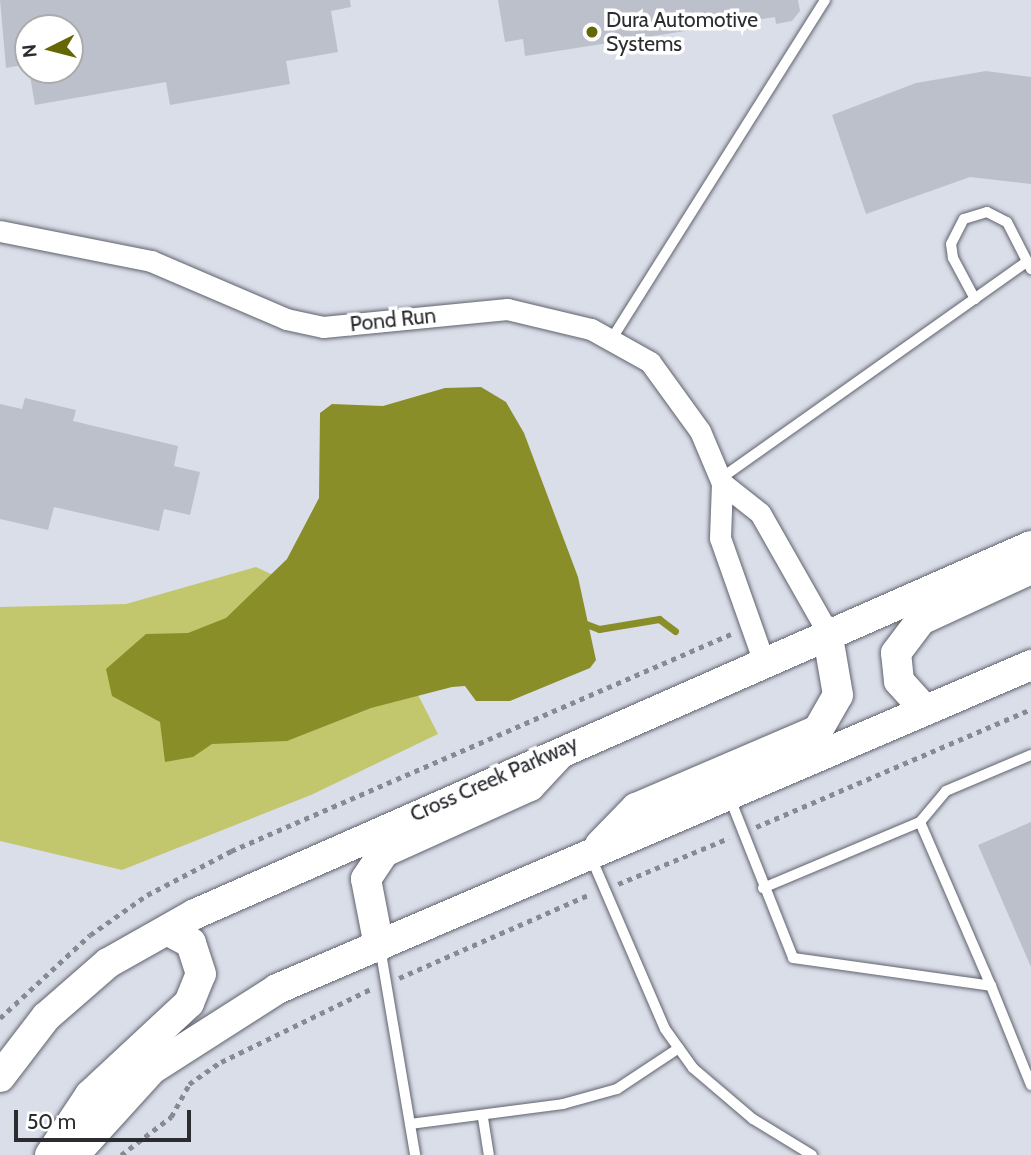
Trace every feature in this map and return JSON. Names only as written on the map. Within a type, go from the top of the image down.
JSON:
[{"type":"street","name":"Pond Run","points":[[0,231],[151,261],[286,319],[323,327],[507,309],[552,316],[611,340],[650,362],[700,431],[721,481],[720,538],[764,662]]},
{"type":"street","name":"Pond Run","points":[[721,481],[760,513],[827,631]]},
{"type":"street","name":"Cross Creek Parkway","points":[[0,1077],[46,1017],[108,963],[167,929],[570,744],[764,662],[827,631],[1031,546]]},
{"type":"street","points":[[925,710],[899,681],[896,653],[921,620],[1031,569]]},
{"type":"street","points":[[590,855],[636,808],[818,730],[838,695],[827,631]]},
{"type":"street","points":[[75,1155],[152,1069],[277,989],[1031,665]]},
{"type":"street","points":[[379,946],[366,879],[384,852],[530,786],[570,744]]},
{"type":"street","points":[[50,1155],[90,1094],[189,1003],[201,974],[191,943],[167,929]]},
{"type":"lane","points":[[611,340],[825,0]]},
{"type":"lane","points":[[721,481],[975,299],[1029,265],[1007,222],[987,212],[964,219],[951,244],[953,258],[975,299]]},
{"type":"lane","points":[[763,888],[920,822],[946,791],[1031,755]]},
{"type":"lane","points":[[729,796],[763,888],[793,958],[991,986]]},
{"type":"lane","points":[[920,822],[1031,1085]]},
{"type":"lane","points":[[590,855],[679,1048],[718,1092],[813,1155]]},
{"type":"lane","points":[[379,946],[415,1155]]},
{"type":"lane","points":[[410,1124],[483,1118],[617,1089],[679,1048]]},
{"type":"lane","points":[[483,1118],[489,1155]]},
{"type":"path","points":[[0,1018],[90,935],[147,895],[231,851],[751,625]]},
{"type":"path","points":[[121,1155],[171,1117],[189,1084],[221,1062],[386,983],[1031,709]]},
{"type":"green space","points":[[256,567],[383,626],[438,734],[311,795],[122,870],[0,841],[0,607],[126,604]]},
{"type":"shaded area","points":[[481,387],[506,402],[524,433],[578,577],[596,660],[590,668],[510,701],[476,701],[465,686],[452,687],[371,708],[287,741],[212,744],[193,757],[165,762],[160,722],[112,696],[106,669],[146,634],[188,633],[226,618],[287,559],[319,498],[320,413],[332,404],[383,406],[445,388]]},
{"type":"building","points":[[0,0],[350,0],[351,7],[331,11],[338,52],[286,61],[290,84],[170,105],[166,82],[35,105],[31,84],[84,84],[84,14],[14,14],[14,67],[6,68]]},
{"type":"building","name":"Dura Automotive Systems","points":[[498,0],[798,0],[800,11],[792,21],[776,24],[775,17],[525,56],[523,39],[505,42]]},
{"type":"building","points":[[986,71],[1031,77],[1031,184],[970,177],[866,214],[832,115],[916,83]]},
{"type":"building","points":[[25,398],[76,410],[73,421],[178,446],[174,466],[200,472],[190,515],[164,509],[159,531],[54,507],[48,530],[0,519],[0,404],[22,409]]},
{"type":"building","points":[[1031,822],[1031,967],[978,845]]},
{"type":"waterway","points":[[586,624],[599,629],[659,619],[675,631]]},
{"type":"place","name":"Dura Automotive Systems","points":[[592,32]]}]
